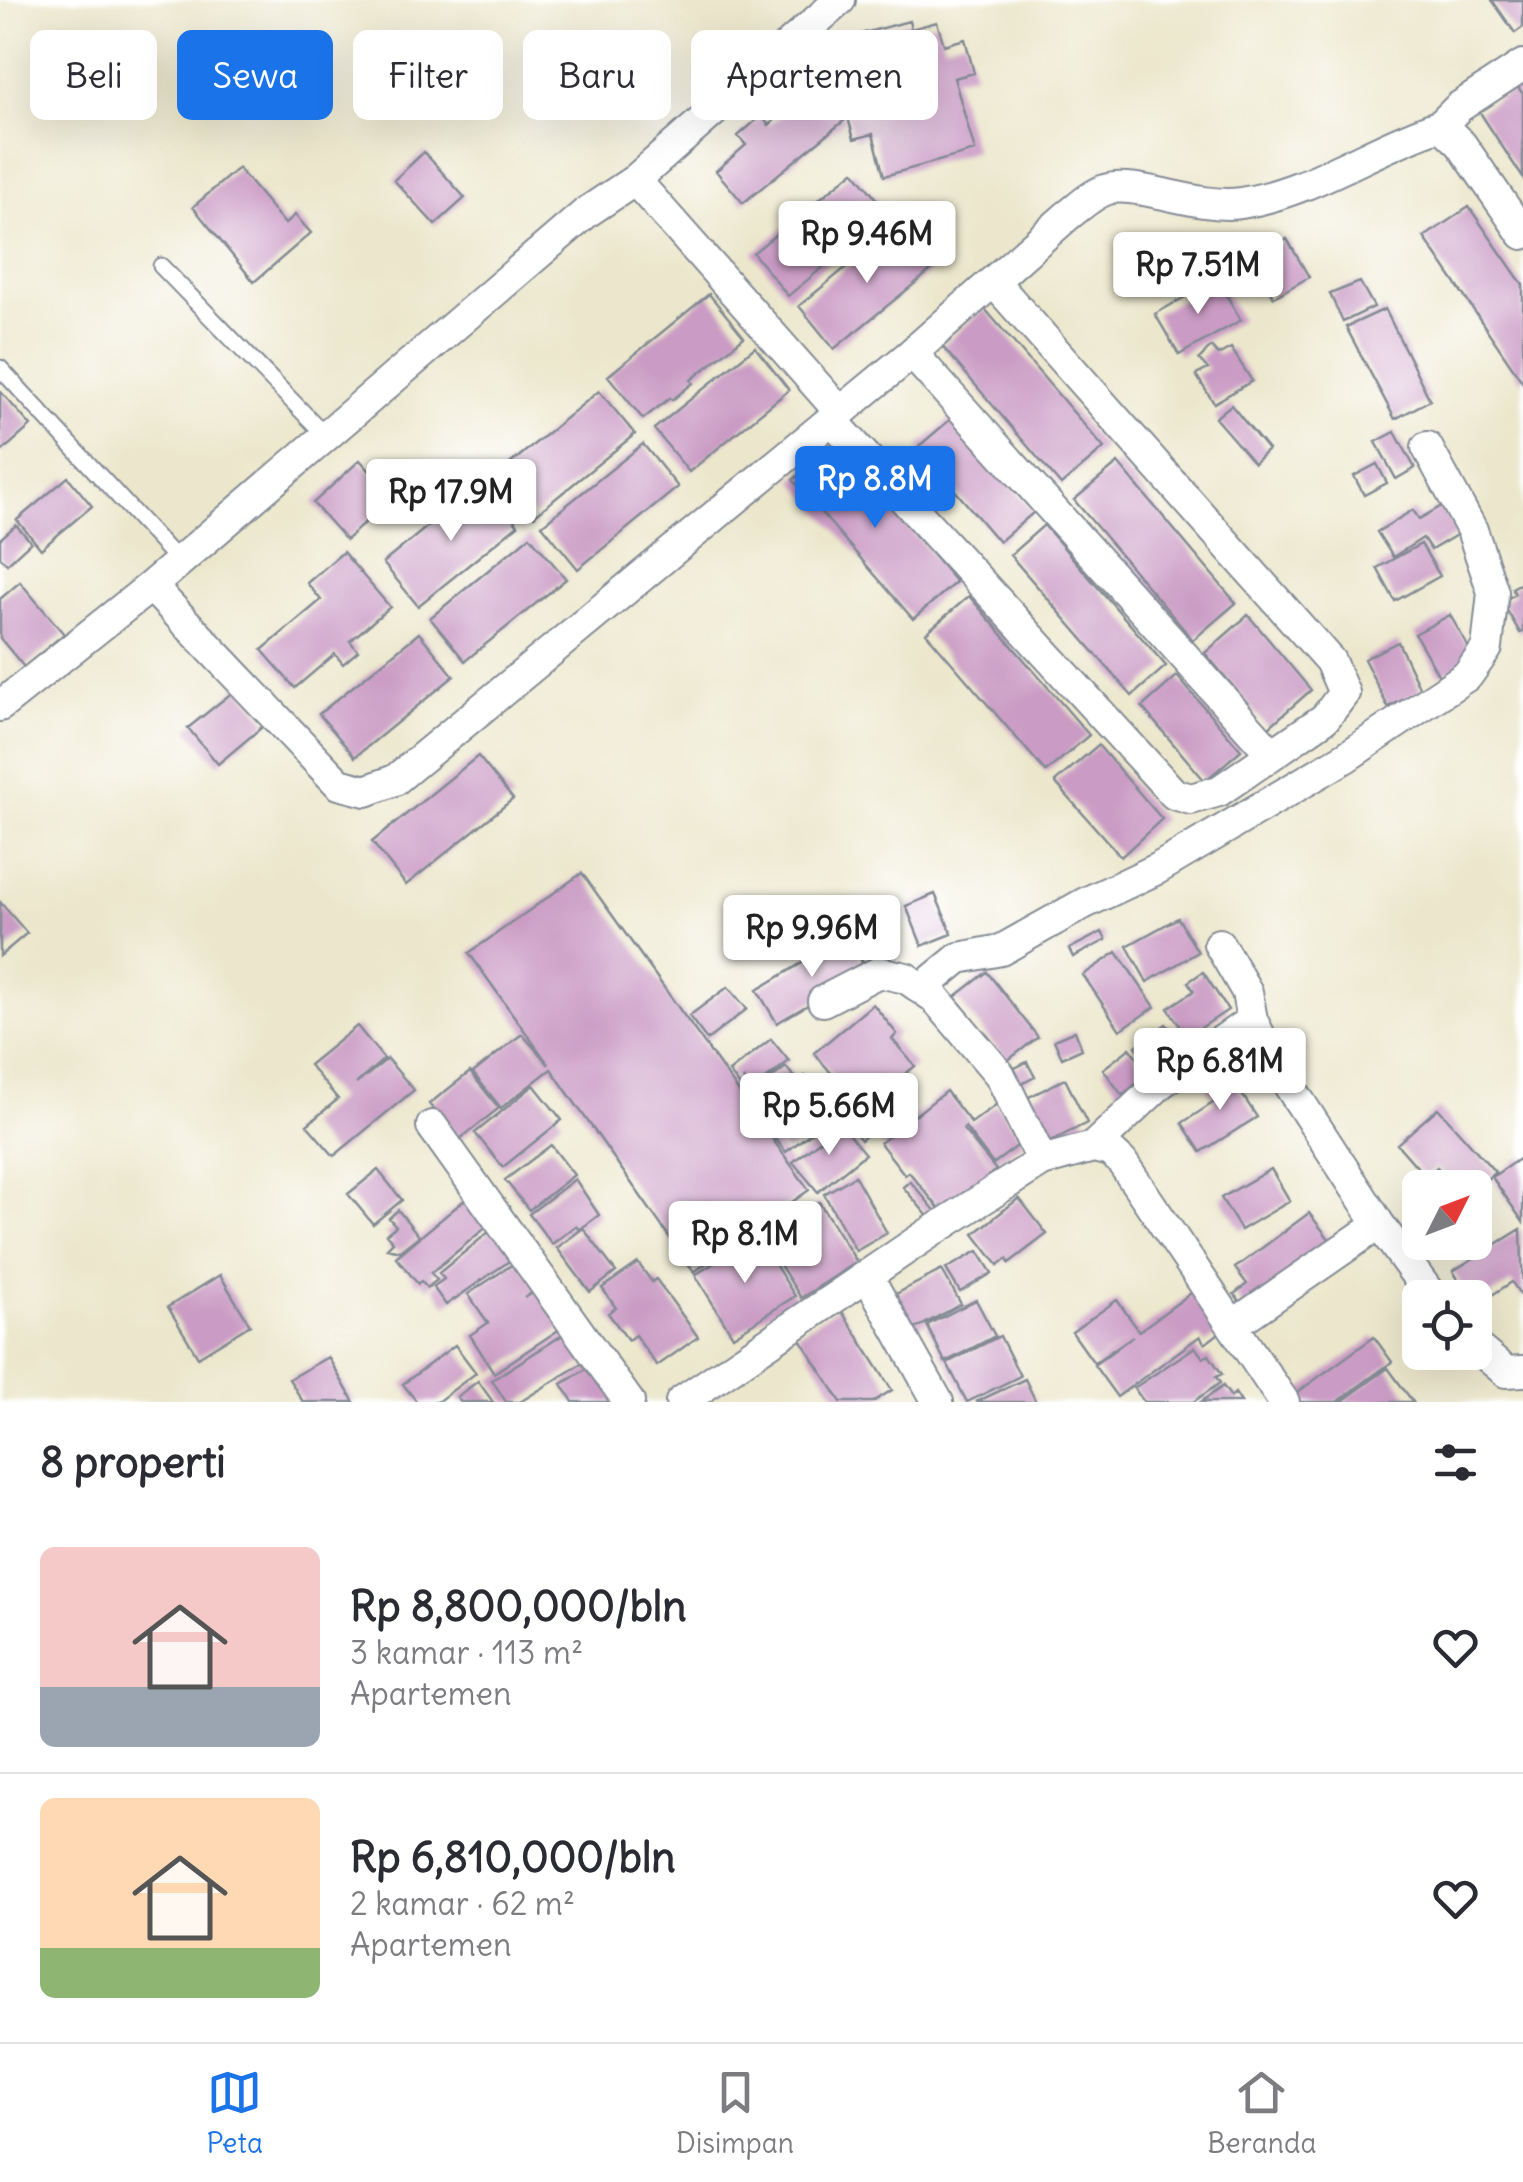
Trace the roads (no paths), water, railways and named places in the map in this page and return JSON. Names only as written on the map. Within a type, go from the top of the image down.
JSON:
[{"type":"street","points":[[0,706],[151,586],[587,212],[635,180],[840,0]]},
{"type":"street","points":[[151,586],[338,784],[366,791],[396,780],[912,354],[1067,216],[1102,191],[1120,188],[1218,205],[1263,199],[1294,189],[1402,137],[1441,125],[1459,108],[1523,65]]},
{"type":"street","points":[[1441,125],[1461,144],[1523,234]]},
{"type":"street","points":[[635,180],[837,416],[1174,794],[1192,798],[1219,791],[1325,718],[1344,693],[1330,661],[994,282]]},
{"type":"street","points":[[912,354],[1272,754]]},
{"type":"street","points":[[921,989],[959,958],[1001,950],[1085,903],[1157,869],[1346,757],[1468,675],[1488,648],[1493,592],[1472,530],[1427,447]]},
{"type":"street","points":[[1218,944],[1248,992],[1252,1020],[1270,1056],[1420,1280]]},
{"type":"street","points":[[823,1001],[879,972],[906,978],[935,998],[1000,1075],[1042,1162]]},
{"type":"street","points":[[1093,1147],[1161,1082],[1252,1020]]},
{"type":"street","points":[[432,1126],[629,1402]]},
{"type":"street","points":[[681,1402],[1042,1162],[1093,1147],[1110,1150],[1122,1162],[1284,1402]]},
{"type":"street","points":[[1233,1325],[1379,1224]]},
{"type":"street","points":[[867,1275],[938,1402]]},
{"type":"street","points":[[1492,1360],[1506,1372],[1523,1372]]},
{"type":"lane","points":[[162,266],[326,436]]},
{"type":"lane","points":[[0,368],[178,562]]}]
